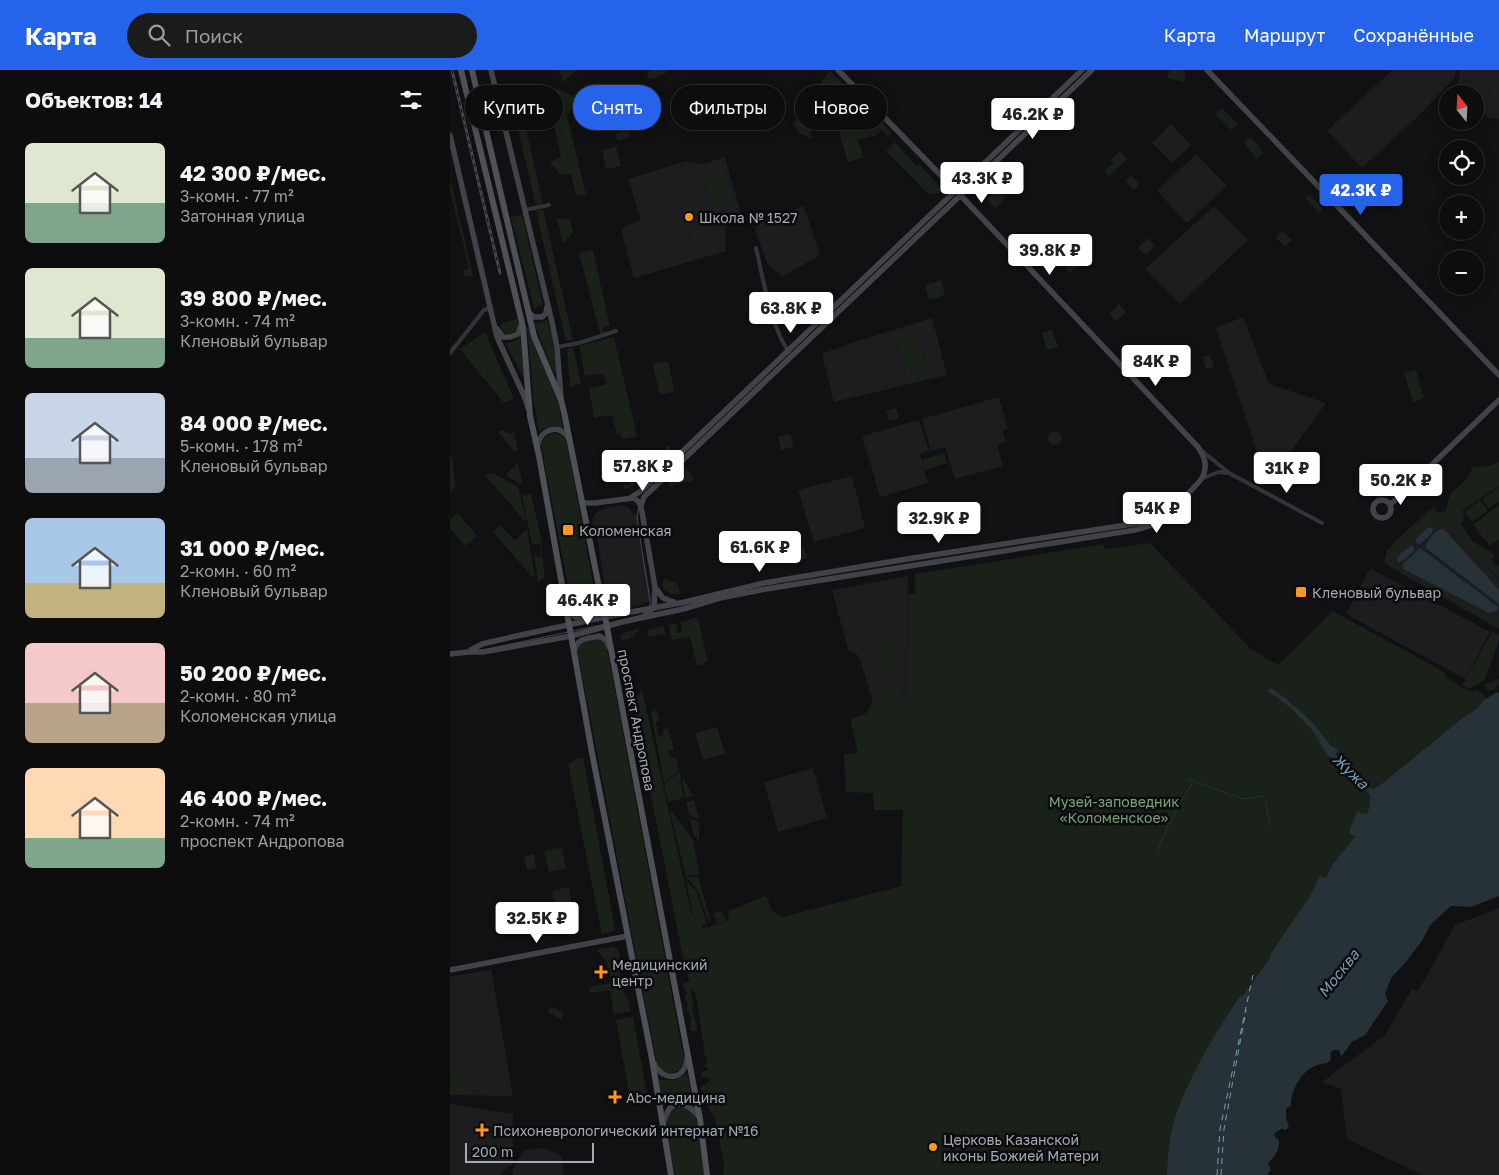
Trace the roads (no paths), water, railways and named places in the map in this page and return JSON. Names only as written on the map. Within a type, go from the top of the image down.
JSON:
[{"type":"main road","points":[[461,70],[521,322],[530,416],[574,656],[652,1059],[671,1175]]},
{"type":"main road","name":"проспект Андропова","points":[[472,70],[534,336],[561,400],[605,617],[687,1049],[708,1175]]},
{"type":"street","points":[[491,70],[557,347],[561,400]]},
{"type":"street","points":[[838,70],[1198,447],[1229,473],[1322,523]]},
{"type":"street","points":[[958,194],[1082,70]]},
{"type":"street","points":[[582,503],[630,498],[641,491],[1092,70]]},
{"type":"street","points":[[1207,70],[1499,375]]},
{"type":"street","points":[[450,135],[495,324],[502,336],[510,338],[519,332],[521,322]]},
{"type":"street","points":[[525,210],[549,205]]},
{"type":"street","points":[[756,248],[773,315],[782,342],[790,353]]},
{"type":"street","points":[[527,310],[534,317],[542,318],[547,311],[547,302]]},
{"type":"street","points":[[450,353],[484,310],[490,308]]},
{"type":"street","points":[[495,324],[498,339],[530,416]]},
{"type":"street","points":[[557,347],[579,343],[616,331]]},
{"type":"street","points":[[643,618],[654,607],[655,587],[641,506],[644,497],[790,353]]},
{"type":"street","points":[[1388,503],[1399,496],[1499,400]]},
{"type":"street","points":[[537,447],[541,436],[551,430],[563,431],[569,438]]},
{"type":"street","points":[[1198,447],[1206,463],[1202,478]]},
{"type":"street","points":[[469,652],[482,644],[568,624],[678,603],[735,589],[1106,532],[1157,518],[1169,511],[1202,478],[1219,472],[1229,473]]},
{"type":"street","points":[[630,498],[635,499],[641,506]]},
{"type":"street","points":[[450,654],[483,652],[571,636],[683,609],[720,598],[822,576]]},
{"type":"street","points":[[655,587],[663,598],[678,603]]},
{"type":"street","points":[[565,603],[569,612],[575,617],[592,615],[598,611],[600,593]]},
{"type":"street","points":[[659,614],[660,609],[678,603]]},
{"type":"street","points":[[574,656],[576,645],[579,641],[599,636],[606,640],[610,648]]},
{"type":"street","points":[[501,640],[503,648]]},
{"type":"street","points":[[450,970],[628,936]]},
{"type":"street","points":[[652,1059],[661,1074],[668,1076],[676,1075],[685,1067],[687,1049]]},
{"type":"street","points":[[663,1125],[668,1111],[678,1105],[691,1108],[700,1119]]},
{"type":"water","points":[[1431,527],[1433,529],[1432,533],[1420,544],[1416,543],[1416,539],[1427,528]]},
{"type":"water","points":[[1443,528],[1499,590],[1499,604],[1426,548],[1431,536]]},
{"type":"water","points":[[1411,545],[1414,547],[1414,551],[1403,561],[1399,562],[1397,560],[1398,556]]},
{"type":"water","points":[[1420,548],[1498,607],[1497,611],[1489,613],[1403,569],[1403,564]]},
{"type":"water","points":[[1271,688],[1314,724],[1331,746],[1338,749],[1336,754],[1339,760],[1344,761],[1365,786],[1373,789],[1465,716],[1477,709],[1484,700],[1497,692],[1499,694],[1499,896],[1471,907],[1451,906],[1431,924],[1421,942],[1391,978],[1385,994],[1388,1001],[1365,1035],[1352,1042],[1341,1057],[1339,1050],[1333,1050],[1330,1053],[1331,1058],[1329,1062],[1315,1066],[1300,1078],[1291,1100],[1291,1105],[1286,1109],[1286,1118],[1289,1126],[1286,1130],[1281,1129],[1275,1133],[1274,1136],[1279,1140],[1279,1144],[1276,1153],[1268,1163],[1271,1170],[1268,1173],[1269,1175],[1167,1175],[1168,1153],[1175,1118],[1188,1085],[1204,1054],[1240,996],[1243,996],[1270,958],[1271,953],[1310,896],[1320,876],[1326,878],[1333,864],[1355,837],[1349,832],[1357,812],[1367,814],[1370,805],[1370,795],[1350,770],[1328,756],[1313,731],[1292,709],[1267,691]]},
{"type":"waterway","points":[[1187,779],[1243,799],[1264,796]]},
{"type":"waterway","points":[[1157,852],[1173,816],[1193,782]]},
{"type":"waterway","points":[[1266,803],[1270,827]]},
{"type":"tram line","points":[[450,655],[469,653],[606,624],[642,615],[648,611],[650,601],[637,519],[639,504],[646,492],[1089,70]]},
{"type":"railway","points":[[452,70],[500,273]]},
{"type":"place","name":"Школа № 1527","points":[[689,217]]},
{"type":"place","name":"Коломенская","points":[[568,530]]},
{"type":"place","name":"Кленовый бульвар","points":[[1301,592]]},
{"type":"place","name":"Медицинский центр","points":[[601,972]]},
{"type":"place","name":"Abc-медицина","points":[[615,1097]]},
{"type":"place","name":"Психоневрологический интернат №16","points":[[482,1130]]},
{"type":"place","name":"Церковь Казанской иконы Божией Матери","points":[[933,1147]]},
{"type":"water label","name":"Жужа","points":[[1351,771]]},
{"type":"water label","name":"Москва","points":[[1338,973]]},
{"type":"park label","name":"Музей-заповедник «Коломенское»","points":[[1114,810]]}]
